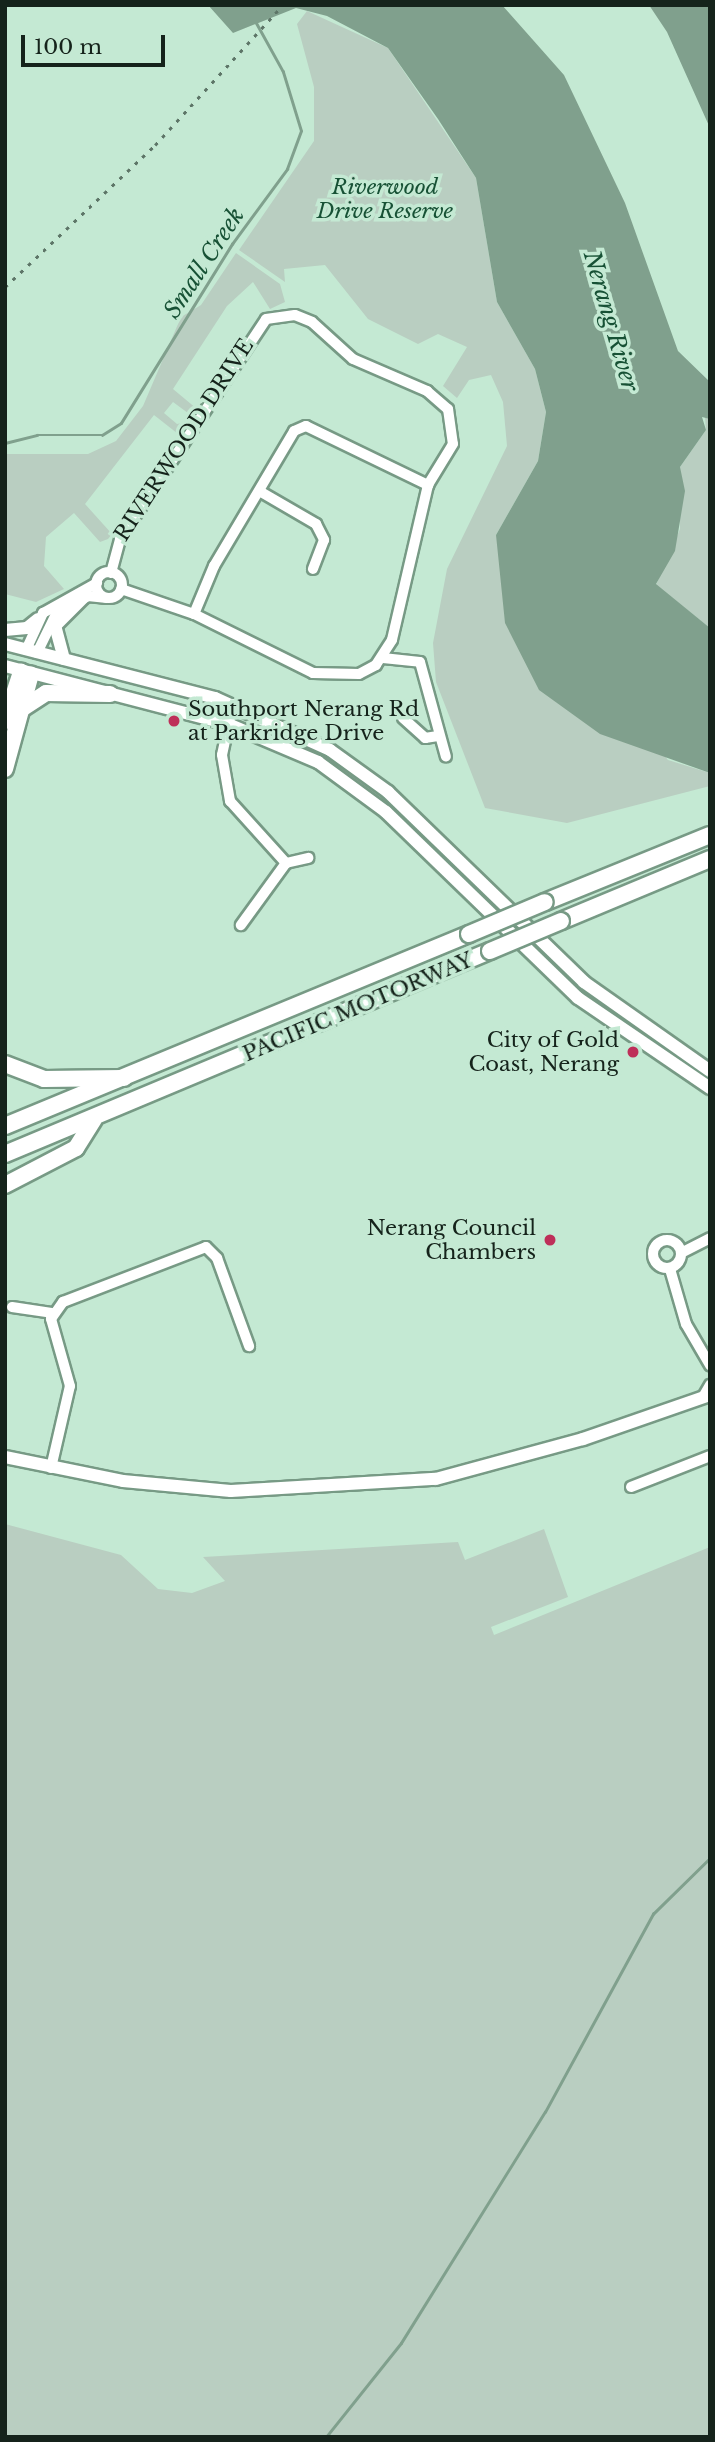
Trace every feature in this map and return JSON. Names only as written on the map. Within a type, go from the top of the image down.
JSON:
[{"type":"highway","points":[[5,769],[23,708],[26,673]]},
{"type":"highway","points":[[5,720],[26,673]]},
{"type":"highway","points":[[23,708],[46,693],[110,694]]},
{"type":"highway","name":"PACIFIC MOTORWAY","points":[[5,1126],[127,1079],[710,835]]},
{"type":"highway","name":"PACIFIC MOTORWAY","points":[[5,1154],[710,859]]},
{"type":"highway","points":[[5,1064],[44,1079],[127,1079]]},
{"type":"highway","points":[[5,1185],[76,1148],[94,1119]]},
{"type":"main road","points":[[64,659],[55,626],[84,597]]},
{"type":"main road","points":[[5,630],[28,628],[37,619]]},
{"type":"main road","points":[[5,644],[233,704],[313,741],[388,792],[584,982],[710,1071]]},
{"type":"main road","points":[[26,673],[31,651]]},
{"type":"main road","points":[[5,666],[228,724],[278,741],[352,784],[578,998],[710,1088]]},
{"type":"main road","points":[[5,1457],[51,1468],[231,1491],[436,1479],[706,1396]]},
{"type":"street","name":"RIVERWOOD DRIVE","points":[[111,573],[117,543],[170,468],[189,428],[255,330],[278,315],[312,322],[354,359],[441,399],[454,425],[453,444],[428,485],[383,658]]},
{"type":"street","points":[[194,614],[214,566],[261,492],[294,431],[306,426],[428,485]]},
{"type":"street","points":[[261,492],[316,524],[324,540],[313,569]]},
{"type":"street","points":[[31,651],[37,619],[111,573],[121,589],[194,614],[313,673],[359,674],[383,658],[420,662],[438,736],[446,757]]},
{"type":"street","points":[[97,583],[107,598]]},
{"type":"street","points":[[31,651],[50,618],[84,597],[107,598],[121,589]]},
{"type":"street","points":[[233,704],[222,755],[230,801],[286,863]]},
{"type":"street","points":[[403,718],[425,738],[438,736]]},
{"type":"street","points":[[242,925],[286,863],[308,858]]},
{"type":"street","points":[[670,1269],[681,1253],[710,1238]]},
{"type":"street","points":[[681,1253],[672,1241],[657,1244],[653,1259],[670,1269],[686,1324],[710,1365]]},
{"type":"street","points":[[52,1313],[63,1302],[206,1248],[216,1258],[249,1346]]},
{"type":"street","points":[[12,1307],[52,1313]]},
{"type":"street","points":[[51,1468],[70,1386],[52,1313]]},
{"type":"street","points":[[706,1396],[710,1384]]},
{"type":"street","points":[[631,1487],[710,1456]]},
{"type":"green space","name":"Riverwood Drive Reserve","points":[[307,11],[388,48],[476,178],[497,302],[535,369],[546,412],[538,461],[496,535],[668,760],[710,773],[710,786],[567,823],[485,808],[436,682],[433,643],[447,569],[507,446],[503,402],[491,375],[469,380],[457,398],[443,386],[467,347],[438,334],[418,344],[368,319],[325,265],[284,269],[285,282],[239,250],[314,141],[314,87],[297,24]]},
{"type":"green space","points":[[236,253],[280,284],[285,302],[270,309],[253,282],[227,306],[173,389],[197,409],[192,416],[173,402],[164,413],[177,424],[187,422],[182,437],[154,415],[85,504],[112,534],[108,539],[100,542],[74,513],[46,537],[44,566],[64,589],[36,602],[5,594],[5,454],[88,454],[116,441],[143,406],[181,317],[201,305]]},
{"type":"green space","points":[[705,416],[710,419],[710,628],[656,585],[680,529],[680,467],[706,430]]},
{"type":"green space","points":[[5,1524],[121,1555],[158,1589],[192,1593],[225,1581],[203,1557],[458,1542],[465,1560],[544,1529],[568,1597],[491,1627],[494,1635],[710,1547],[710,2437],[5,2437]]},
{"type":"water","name":"Nerang River","points":[[208,5],[502,5],[564,75],[625,203],[678,351],[710,382],[710,419],[702,417],[706,430],[680,467],[685,491],[675,551],[656,584],[710,628],[710,773],[600,734],[539,690],[505,623],[496,535],[538,461],[546,412],[535,369],[497,302],[476,178],[438,119],[388,48],[327,16],[296,8],[233,33]]},
{"type":"water","points":[[649,5],[710,5],[710,128],[667,32]]},
{"type":"waterway","name":"Small Creek","points":[[5,443],[37,435],[102,435],[121,423],[232,244],[287,169],[301,131],[283,72],[256,23]]},
{"type":"waterway","points":[[326,2437],[401,2343],[545,2112],[653,1914],[710,1858]]},
{"type":"railway","points":[[5,287],[155,145],[283,5]]},
{"type":"place","name":"Southport Nerang Rd at Parkridge Drive","points":[[174,721]]},
{"type":"place","name":"City of Gold Coast, Nerang","points":[[633,1052]]},
{"type":"place","name":"Nerang Council Chambers","points":[[550,1240]]}]
